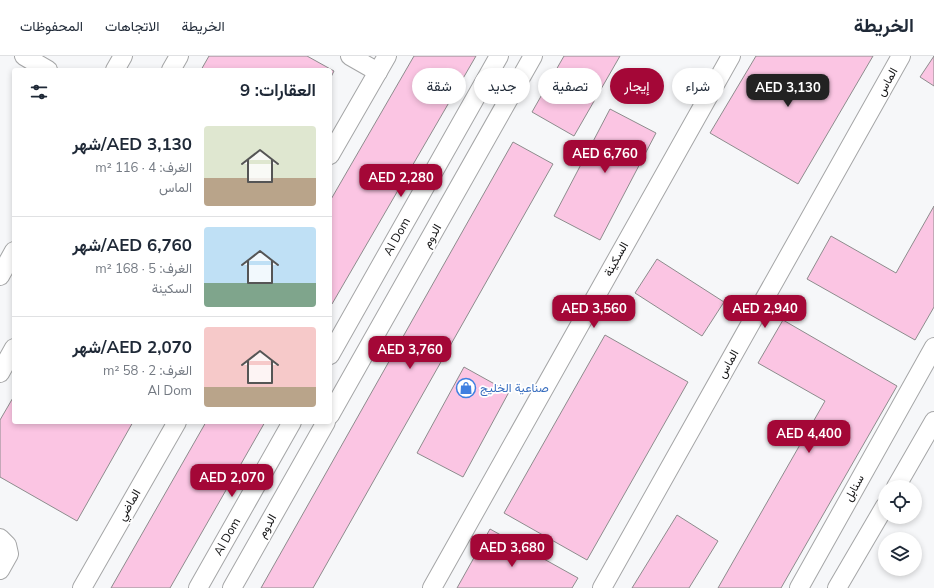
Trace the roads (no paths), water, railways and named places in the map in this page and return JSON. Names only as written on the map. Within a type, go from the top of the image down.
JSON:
[{"type":"street","points":[[24,56],[45,68]]},
{"type":"street","points":[[116,68],[123,56]]},
{"type":"street","points":[[172,68],[179,56]]},
{"type":"street","points":[[350,56],[378,72]]},
{"type":"street","points":[[332,152],[387,56]]},
{"type":"street","name":"Al Dom","points":[[332,350],[499,56]]},
{"type":"street","name":"الدوم","points":[[332,411],[533,56]]},
{"type":"street","name":"السكينة","points":[[432,588],[731,56]]},
{"type":"street","name":"الماس","points":[[602,588],[901,56]]},
{"type":"street","points":[[0,276],[12,255]]},
{"type":"street","name":"سنابل","points":[[798,588],[934,347]]},
{"type":"street","points":[[0,373],[12,352]]},
{"type":"street","points":[[900,480],[934,421]]},
{"type":"street","name":"الماضي","points":[[82,588],[176,424]]},
{"type":"street","name":"Al Dom","points":[[198,588],[291,424]]},
{"type":"street","name":"الدوم","points":[[232,588],[325,424]]},
{"type":"street","points":[[837,588],[878,518]]},
{"type":"street","points":[[0,538],[7,545],[9,554],[0,570]]},
{"type":"place","name":"صناعية الخليج","points":[[466,388]]}]
